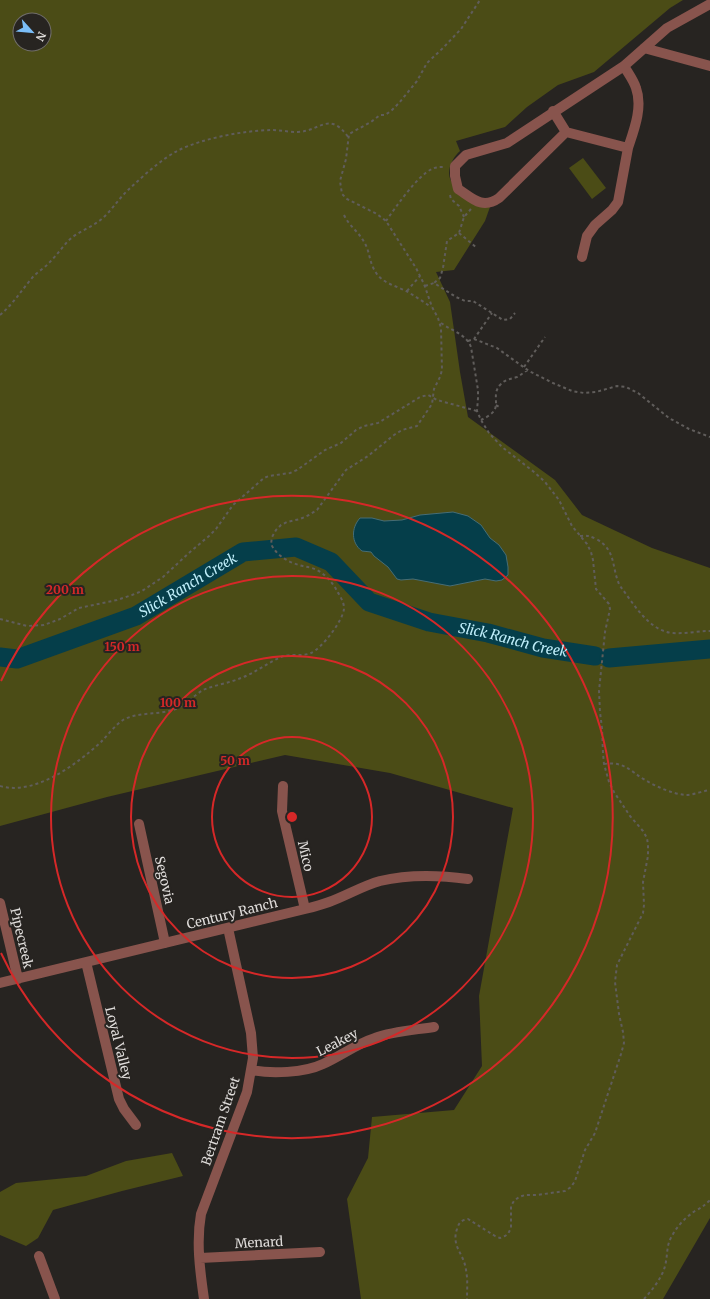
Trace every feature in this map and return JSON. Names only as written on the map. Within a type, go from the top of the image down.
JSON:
[{"type":"street","points":[[566,132],[494,202],[476,202],[458,188],[455,176],[455,166],[466,155],[507,143],[553,111],[624,66],[667,28],[710,4]]},
{"type":"street","points":[[644,48],[710,66]]},
{"type":"street","points":[[582,257],[587,236],[618,202],[628,148],[636,122],[638,100],[636,88],[624,66]]},
{"type":"street","points":[[553,111],[566,132],[628,148]]},
{"type":"street","name":"Mico","points":[[283,786],[282,811],[305,909]]},
{"type":"street","name":"Segovia","points":[[139,824],[165,943]]},
{"type":"street","name":"Century Ranch","points":[[0,983],[305,909],[329,902],[355,890],[387,880],[409,876],[431,875],[468,879]]},
{"type":"street","name":"Pipecreek","points":[[0,903],[18,979]]},
{"type":"street","name":"Bertram Street","points":[[204,1299],[200,1258],[199,1229],[201,1214],[247,1092],[253,1058],[251,1033],[228,928]]},
{"type":"street","name":"Loyal Valley","points":[[86,962],[119,1099],[124,1109],[136,1125]]},
{"type":"street","name":"Leakey","points":[[251,1070],[268,1073],[322,1065],[375,1037],[434,1027]]},
{"type":"street","name":"Menard","points":[[200,1258],[320,1252]]},
{"type":"street","points":[[39,1256],[55,1299]]},
{"type":"path","points":[[0,786],[16,787],[31,785],[59,775],[92,750],[121,722],[131,716],[175,710],[204,690],[242,678],[282,656],[311,653],[320,647],[342,617],[344,609],[335,586],[322,573],[293,563],[278,555],[271,544],[272,537],[281,525],[300,519],[316,510],[324,502],[346,470],[368,456],[402,430],[418,426],[432,404],[434,389],[442,370],[440,322],[432,307],[425,286],[410,258],[386,221],[378,214],[347,199],[342,194],[340,181],[346,159],[349,138],[350,134],[380,115],[391,111],[399,103],[417,81],[427,63],[461,29],[480,0]]},
{"type":"path","points":[[0,315],[13,303],[33,277],[48,264],[68,241],[98,222],[150,171],[176,152],[194,144],[246,132],[271,130],[296,132],[307,131],[325,123],[332,124],[341,129],[349,138]]},
{"type":"path","points":[[386,221],[409,191],[431,169],[440,166],[455,168]]},
{"type":"path","points":[[425,286],[434,283],[440,278],[447,241],[459,233],[464,217],[472,208]]},
{"type":"path","points":[[344,215],[347,221],[365,242],[374,270],[377,274],[382,279],[406,291],[432,307]]},
{"type":"path","points":[[459,233],[477,248]]},
{"type":"path","points":[[406,291],[420,276]]},
{"type":"path","points":[[434,283],[456,298],[465,301],[473,301],[503,320],[507,321],[515,313]]},
{"type":"path","points":[[468,341],[474,339],[492,313]]},
{"type":"path","points":[[440,322],[450,330],[464,336],[468,341],[478,390],[477,411],[489,433],[502,447],[545,482],[558,500],[572,526],[587,544],[591,552],[596,589],[606,599],[610,609],[605,632],[599,691],[602,728],[602,753],[604,764],[609,782],[614,792],[630,816],[643,831],[647,838],[648,845],[648,856],[643,882],[643,914],[622,954],[616,972],[615,982],[624,1043],[595,1133],[585,1150],[575,1181],[571,1187],[565,1191],[537,1195],[524,1195],[519,1197],[511,1206],[511,1228],[508,1234],[500,1238],[468,1219],[462,1221],[458,1226],[454,1240],[466,1271],[467,1299]]},
{"type":"path","points":[[524,367],[545,337]]},
{"type":"path","points":[[474,339],[497,348],[528,370],[572,391],[584,393],[596,392],[617,386],[626,387],[638,392],[669,418],[689,429],[710,437]]},
{"type":"path","points":[[481,420],[494,411],[496,406],[495,394],[501,384],[505,380],[521,375],[528,370]]},
{"type":"path","points":[[0,620],[27,626],[44,625],[60,619],[79,608],[117,600],[142,591],[163,577],[209,536],[216,529],[233,505],[264,478],[290,473],[297,470],[325,450],[341,443],[356,430],[382,421],[420,397],[428,395],[443,402],[477,411]]},
{"type":"path","points":[[496,406],[501,408]]},
{"type":"path","points":[[580,536],[588,535],[604,544],[609,549],[614,564],[617,581],[642,616],[666,632],[673,633],[710,630]]},
{"type":"path","points":[[604,764],[621,764],[655,785],[680,794],[688,795],[710,790]]},
{"type":"path","points":[[644,1299],[652,1290],[663,1272],[666,1264],[668,1244],[675,1231],[689,1216],[702,1208],[710,1200]]},
{"type":"shaded area","points":[[0,0],[683,0],[670,8],[594,72],[558,85],[527,107],[505,127],[456,141],[460,151],[454,158],[450,167],[449,177],[451,181],[457,187],[490,207],[485,221],[454,270],[436,272],[450,302],[468,417],[555,480],[582,515],[652,548],[710,568],[710,1218],[663,1299],[361,1299],[347,1199],[368,1158],[372,1117],[454,1110],[482,1066],[479,996],[513,808],[390,773],[285,755],[107,797],[0,826]]},
{"type":"shaded area","points":[[583,158],[606,188],[592,199],[569,168]]},
{"type":"shaded area","points":[[172,1153],[183,1176],[53,1210],[38,1238],[26,1246],[0,1235],[0,1192],[16,1183],[86,1176],[126,1161]]},
{"type":"water","points":[[453,512],[468,516],[481,525],[490,538],[499,545],[506,555],[508,567],[508,575],[502,580],[496,581],[485,579],[450,586],[413,579],[397,579],[388,567],[371,552],[362,551],[358,548],[354,540],[355,526],[360,518],[372,518],[384,521],[402,520],[420,515]]},
{"type":"waterway","name":"Slick Ranch Creek","points":[[0,657],[17,659],[136,616],[243,552],[296,547],[331,562],[369,602],[429,622],[488,633],[543,648],[595,656]]},
{"type":"waterway","name":"Slick Ranch Creek","points":[[609,658],[710,649]]}]
